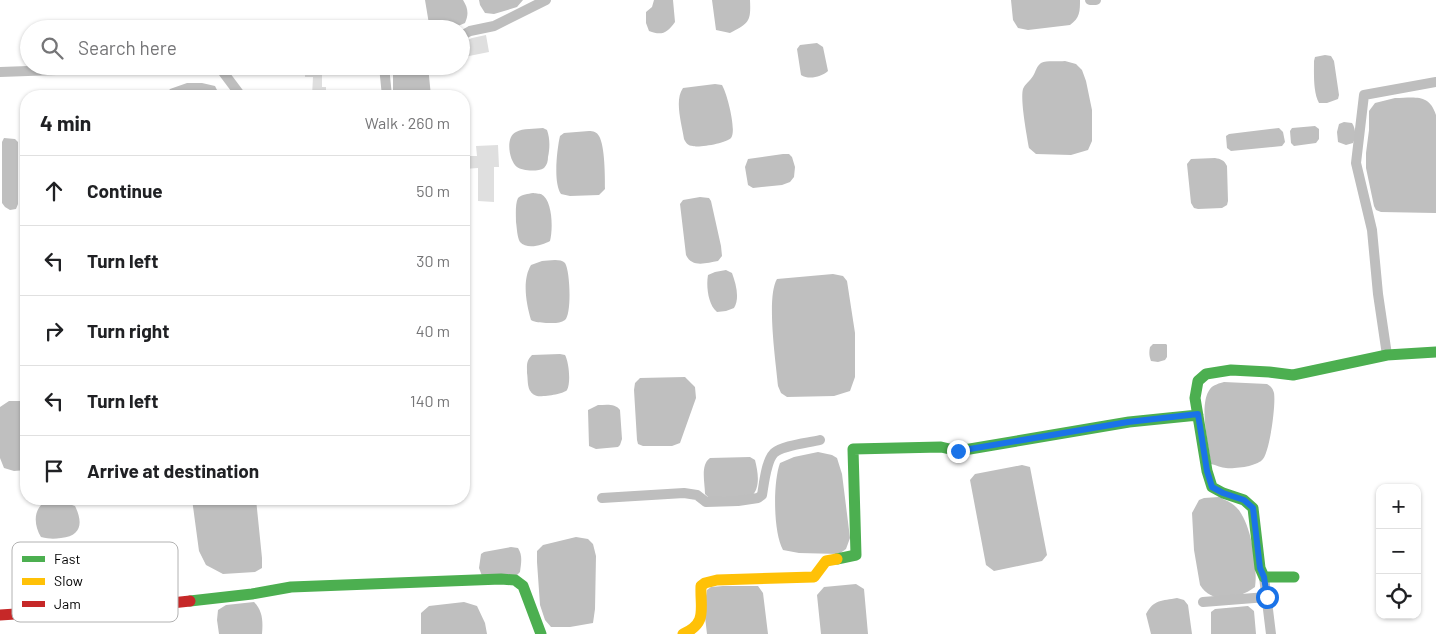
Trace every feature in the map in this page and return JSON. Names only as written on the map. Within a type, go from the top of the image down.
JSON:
[{"type":"street","points":[[1090,0],[1096,0]]},
{"type":"street","points":[[470,32],[494,26],[540,2]]},
{"type":"street","points":[[0,72],[20,71]]},
{"type":"street","points":[[225,75],[236,90]]},
{"type":"street","points":[[385,75],[386,90]]},
{"type":"street","points":[[1386,355],[1372,230],[1356,163],[1364,96],[1436,82]]},
{"type":"street","points":[[1271,634],[1264,577],[1260,568],[1253,508],[1244,500],[1212,487],[1207,471],[1195,398],[1198,381],[1206,374],[1231,370],[1293,374],[1386,355],[1436,352]]},
{"type":"street","points":[[683,634],[691,631],[698,625],[702,617],[701,586],[704,583],[717,580],[814,577],[826,561],[856,555],[854,449],[941,447],[958,451],[1128,422],[1198,414]]},
{"type":"street","points":[[602,498],[684,493],[698,495],[706,502],[738,502],[758,498],[762,495],[766,472],[773,454],[793,445],[820,440]]},
{"type":"street","points":[[1264,577],[1294,578]]},
{"type":"street","points":[[178,602],[252,594],[291,587],[514,580],[523,586],[541,634]]},
{"type":"street","points":[[1203,602],[1267,597]]},
{"type":"shaded area","points":[[425,0],[463,0],[466,6],[466,20],[428,20]]},
{"type":"shaded area","points":[[479,0],[523,0],[517,7],[494,14],[485,13]]},
{"type":"shaded area","points":[[654,0],[673,0],[675,22],[669,29],[661,33],[649,31],[646,23],[646,12],[652,7]]},
{"type":"shaded area","points":[[712,0],[750,0],[748,21],[730,33],[716,30]]},
{"type":"shaded area","points":[[1011,0],[1080,0],[1078,17],[1070,25],[1028,30],[1018,28],[1013,20]]},
{"type":"shaded area","points":[[817,43],[823,47],[828,71],[815,77],[804,77],[801,75],[797,49],[800,45]]},
{"type":"shaded area","points":[[1331,56],[1334,61],[1339,95],[1338,99],[1327,103],[1319,103],[1315,88],[1314,61],[1315,57]]},
{"type":"shaded area","points":[[1065,61],[1076,64],[1082,70],[1086,81],[1092,110],[1092,141],[1088,150],[1071,155],[1036,154],[1029,148],[1023,109],[1023,89],[1041,63]]},
{"type":"shaded area","points":[[393,75],[429,75],[430,90],[393,90]]},
{"type":"shaded area","points":[[187,83],[202,83],[215,86],[217,90],[169,90]]},
{"type":"shaded area","points":[[715,84],[722,85],[726,96],[731,112],[733,134],[728,140],[713,145],[690,145],[684,139],[680,120],[680,93],[683,88]]},
{"type":"shaded area","points":[[1395,98],[1420,98],[1425,100],[1433,108],[1436,115],[1436,213],[1381,212],[1376,210],[1374,206],[1366,168],[1369,111],[1375,103]]},
{"type":"shaded area","points":[[1344,122],[1352,123],[1355,133],[1353,143],[1346,145],[1338,142],[1337,132],[1339,124]]},
{"type":"shaded area","points":[[1315,126],[1319,129],[1319,139],[1316,143],[1294,146],[1291,143],[1290,131],[1292,128]]},
{"type":"shaded area","points":[[543,128],[547,130],[549,140],[546,166],[534,170],[517,167],[510,155],[510,139],[516,132],[522,130]]},
{"type":"shaded area","points":[[1279,128],[1283,132],[1285,142],[1282,146],[1231,151],[1227,148],[1226,136],[1229,134]]},
{"type":"shaded area","points":[[589,131],[597,134],[601,141],[605,189],[599,195],[570,196],[561,194],[556,174],[560,136],[564,133]]},
{"type":"shaded area","points":[[4,138],[15,139],[18,142],[18,204],[16,209],[10,210],[2,203],[2,142]]},
{"type":"shaded area","points":[[789,154],[792,157],[795,167],[794,177],[790,182],[782,185],[753,188],[748,185],[745,167],[748,159]]},
{"type":"shaded area","points":[[1215,158],[1225,162],[1227,166],[1227,205],[1222,208],[1194,208],[1191,203],[1187,164],[1191,159]]},
{"type":"shaded area","points":[[541,194],[548,202],[552,230],[550,241],[539,245],[527,246],[519,240],[516,222],[516,203],[518,198],[523,195]]},
{"type":"shaded area","points":[[700,197],[709,198],[711,201],[722,256],[718,261],[700,264],[692,262],[686,255],[680,204],[683,200]]},
{"type":"shaded area","points":[[542,261],[563,261],[567,267],[570,292],[569,310],[565,320],[561,322],[546,323],[531,320],[526,299],[526,278],[531,265]]},
{"type":"shaded area","points":[[726,270],[732,273],[736,286],[737,300],[734,308],[717,312],[708,295],[708,275]]},
{"type":"shaded area","points":[[833,274],[843,276],[847,281],[855,333],[855,377],[850,391],[834,396],[787,397],[781,393],[778,386],[774,347],[772,300],[777,279]]},
{"type":"shaded area","points":[[1153,344],[1167,345],[1167,357],[1165,360],[1151,361],[1149,351]]},
{"type":"shaded area","points":[[532,355],[565,355],[568,362],[569,378],[567,390],[548,396],[537,396],[531,392],[528,386],[527,363],[529,359]]},
{"type":"shaded area","points":[[685,377],[695,387],[696,398],[680,443],[672,446],[643,446],[638,444],[635,383],[640,378]]},
{"type":"shaded area","points":[[1224,382],[1267,384],[1273,390],[1274,407],[1270,437],[1266,454],[1257,464],[1223,468],[1211,464],[1205,425],[1205,405],[1210,389]]},
{"type":"shaded area","points":[[9,401],[20,401],[20,470],[4,468],[0,458],[0,407]]},
{"type":"shaded area","points":[[598,405],[613,405],[620,410],[622,439],[618,447],[596,449],[589,446],[588,410]]},
{"type":"shaded area","points":[[818,452],[837,458],[842,474],[850,538],[846,549],[839,554],[799,553],[783,550],[777,531],[775,494],[780,463],[794,457]]},
{"type":"shaded area","points":[[750,457],[755,460],[758,480],[756,489],[751,497],[709,498],[705,494],[704,470],[710,458]]},
{"type":"shaded area","points":[[1022,465],[1030,467],[1047,555],[1042,561],[994,571],[986,565],[970,480],[975,474]]},
{"type":"shaded area","points":[[1219,497],[1236,507],[1246,523],[1252,545],[1256,578],[1255,587],[1249,591],[1226,598],[1218,598],[1211,595],[1200,585],[1194,550],[1192,513],[1199,500]]},
{"type":"shaded area","points":[[41,505],[75,506],[80,523],[77,531],[68,537],[51,539],[41,537],[36,521],[38,509]]},
{"type":"shaded area","points":[[193,505],[257,505],[262,568],[255,572],[223,574],[206,565],[199,551]]},
{"type":"shaded area","points":[[576,537],[588,539],[593,544],[596,556],[593,623],[570,627],[551,627],[545,620],[540,605],[537,551],[543,545]]},
{"type":"shaded area","points":[[511,547],[518,548],[521,554],[520,572],[517,575],[482,576],[479,568],[481,554]]},
{"type":"shaded area","points":[[856,584],[864,589],[868,634],[821,634],[817,595],[824,587]]},
{"type":"shaded area","points":[[758,586],[763,593],[768,634],[707,634],[704,608],[707,590],[711,587]]},
{"type":"shaded area","points":[[1177,598],[1184,600],[1188,605],[1192,634],[1151,634],[1146,614],[1149,609],[1155,603]]},
{"type":"shaded area","points":[[254,602],[262,617],[262,634],[219,634],[218,610],[226,605]]},
{"type":"shaded area","points":[[464,602],[477,606],[485,623],[487,634],[421,634],[421,613],[429,606]]},
{"type":"shaded area","points":[[1248,606],[1254,611],[1256,634],[1211,634],[1211,612],[1215,609]]},
{"type":"building","points":[[486,35],[489,52],[470,56],[470,39]]},
{"type":"building","points":[[305,75],[322,75],[322,87],[326,87],[326,90],[312,90],[313,77],[305,77]]},
{"type":"building","points":[[498,145],[499,167],[494,167],[494,202],[478,201],[478,168],[470,169],[470,156],[477,156],[476,146]]},
{"type":"traffic: fast","points":[[1294,577],[1264,577],[1260,568],[1253,508],[1244,500],[1212,487],[1207,471],[1195,398],[1198,381],[1206,374],[1231,370],[1293,375],[1387,355],[1436,352]]},
{"type":"traffic: fast","points":[[837,559],[856,555],[853,449],[941,447],[958,451],[1129,422],[1198,415]]},
{"type":"traffic: fast","points":[[190,601],[252,594],[291,587],[515,580],[523,586],[541,634]]},
{"type":"traffic: slow","points":[[683,634],[691,630],[699,620],[701,614],[701,586],[705,583],[717,580],[814,577],[826,561],[837,559]]},
{"type":"traffic: jam","points":[[178,602],[190,601]]},
{"type":"traffic: jam","points":[[0,615],[12,614]]},
{"type":"route","points":[[958,451],[1128,422],[1198,414],[1207,471],[1212,487],[1244,500],[1253,508],[1260,568],[1264,577],[1267,597]]}]
